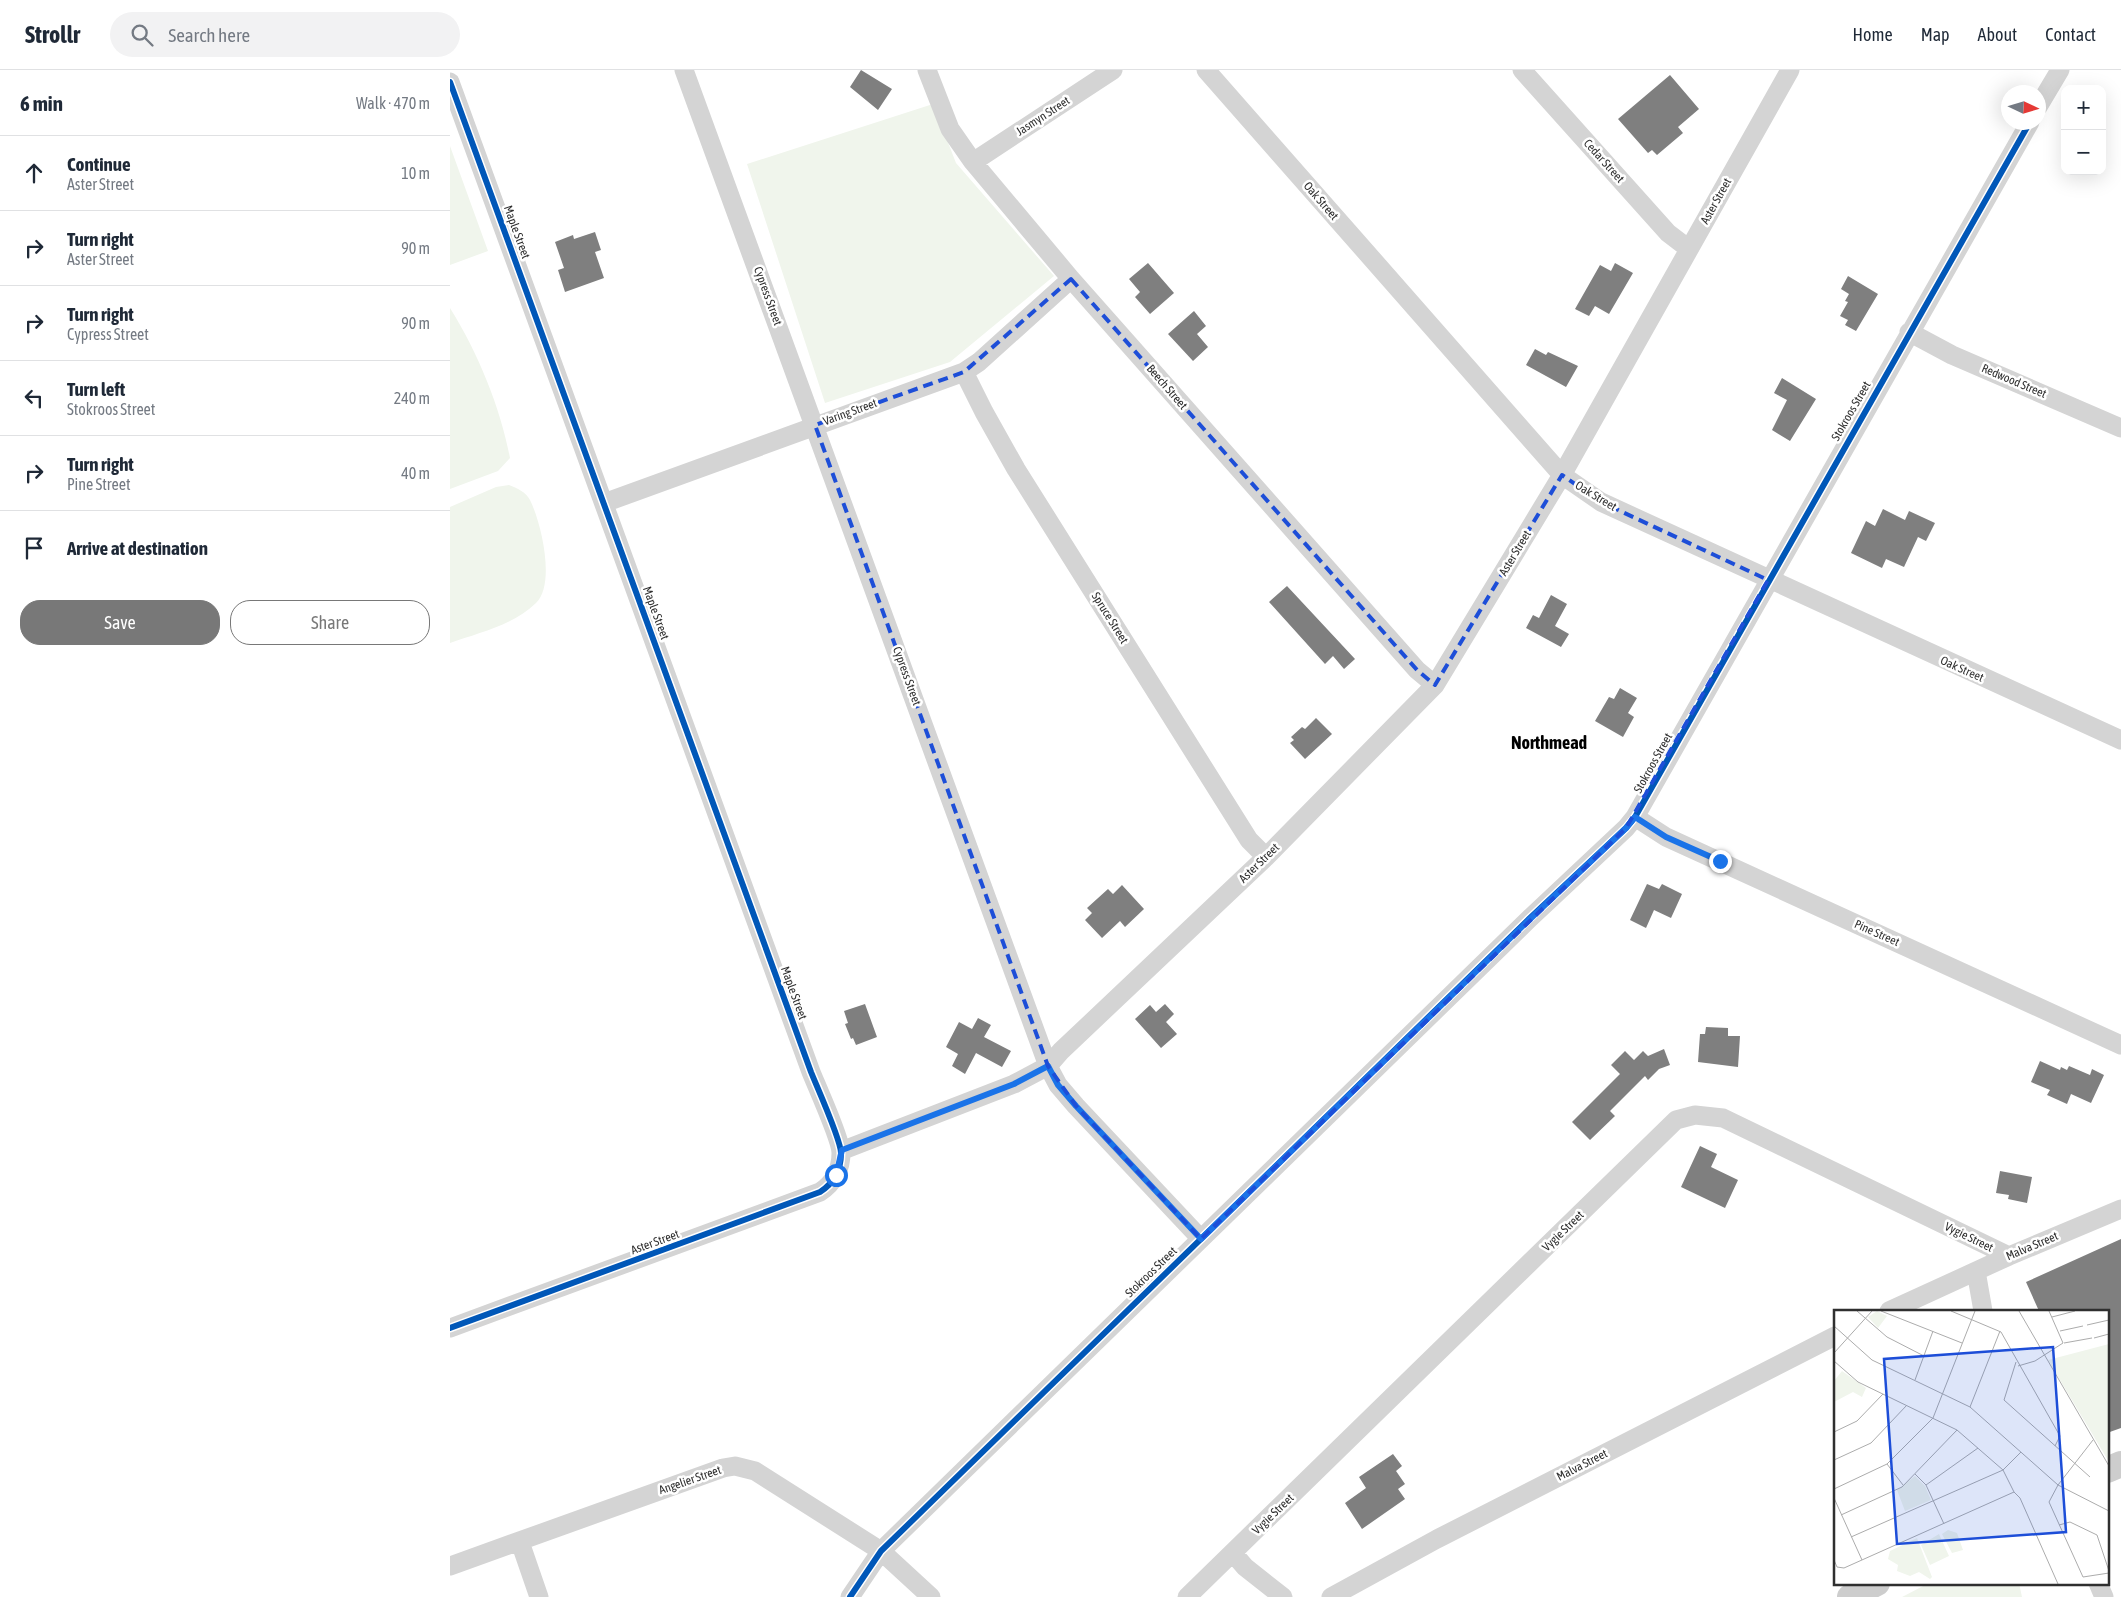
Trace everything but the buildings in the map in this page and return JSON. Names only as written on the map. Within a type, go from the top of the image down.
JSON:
[{"type":"street","name":"Cypress Street","points":[[684,70],[816,425],[1048,1066],[1058,1085],[1076,1106],[1201,1239]]},
{"type":"street","name":"Beech Street","points":[[927,70],[950,128],[973,162],[1071,279],[1417,670],[1435,684]]},
{"type":"street","name":"Jasmyn Street","points":[[973,162],[1113,70]]},
{"type":"street","name":"Oak Street","points":[[1206,70],[1562,475],[1601,502],[2121,740]]},
{"type":"street","name":"Cedar Street","points":[[1522,70],[1668,233],[1689,249]]},
{"type":"street","name":"Aster Street","points":[[450,1328],[820,1192],[827,1188],[836,1175],[842,1150],[1014,1084],[1048,1066],[1061,1051],[1266,857],[1435,684],[1457,652],[1562,475],[1790,70]]},
{"type":"street","points":[[2046,94],[2060,70]]},
{"type":"street","name":"Maple Street","points":[[450,82],[811,1072],[842,1150]]},
{"type":"street","name":"Stokroos Street","points":[[850,1597],[880,1551],[1522,926],[1626,828],[1635,817],[2025,130]]},
{"type":"street","name":"Varing Street","points":[[604,503],[964,372],[979,362],[1071,279]]},
{"type":"street","name":"Redwood Street","points":[[1909,332],[1952,355],[2121,428]]},
{"type":"street","name":"Spruce Street","points":[[964,372],[1016,469],[1249,840],[1266,857]]},
{"type":"street","name":"Pine Street","points":[[1635,817],[1666,837],[2121,1045]]},
{"type":"street","name":"Vygie Street","points":[[1187,1597],[1676,1120],[1695,1115],[1723,1118],[2009,1256]]},
{"type":"street","name":"Malva Street","points":[[1891,1310],[2009,1256],[2121,1209]]},
{"type":"street","points":[[1976,1271],[1983,1310]]},
{"type":"street","name":"Malva Street","points":[[1331,1597],[1437,1539],[1834,1337]]},
{"type":"street","points":[[2108,1470],[2121,1464]]},
{"type":"street","name":"Angelier Street","points":[[450,1566],[723,1468],[736,1466],[755,1471],[880,1551],[931,1597]]},
{"type":"street","points":[[520,1542],[539,1597]]},
{"type":"street","points":[[1233,1553],[1245,1567],[1283,1597]]},
{"type":"street","points":[[1850,1597],[1875,1584]]},
{"type":"street","points":[[2098,1584],[2104,1597]]},
{"type":"highlighted area","points":[[1071,279],[1417,670],[1435,685],[1562,475],[1601,502],[1768,580],[1626,828],[1201,1239],[1076,1106],[1048,1066],[815,425],[964,372]]},
{"type":"shaded area","points":[[933,104],[956,163],[1054,276],[950,362],[825,403],[747,164]]},
{"type":"shaded area","points":[[450,146],[488,251],[450,265]]},
{"type":"shaded area","points":[[450,308],[470,343],[487,380],[506,438],[510,458],[498,471],[450,489]]},
{"type":"shaded area","points":[[509,485],[528,497],[538,523],[545,553],[546,568],[542,594],[527,611],[507,623],[450,643],[450,507],[496,487]]},
{"type":"shaded area","points":[[1927,1584],[2019,1584],[2022,1597],[1902,1597]]},
{"type":"cycle path","points":[[450,82],[811,1072],[833,1126],[841,1153],[840,1165],[836,1175],[820,1192],[450,1328]]},
{"type":"cycle path","points":[[850,1597],[881,1551],[1529,919],[1626,828],[1635,817],[2025,130]]},
{"type":"district","name":"Northmead","points":[[1549,743]]},
{"type":"route","points":[[836,1175],[842,1150],[1014,1084],[1048,1066],[1058,1085],[1076,1106],[1201,1239],[1626,828],[1635,817],[1666,837],[1720,861]]}]
